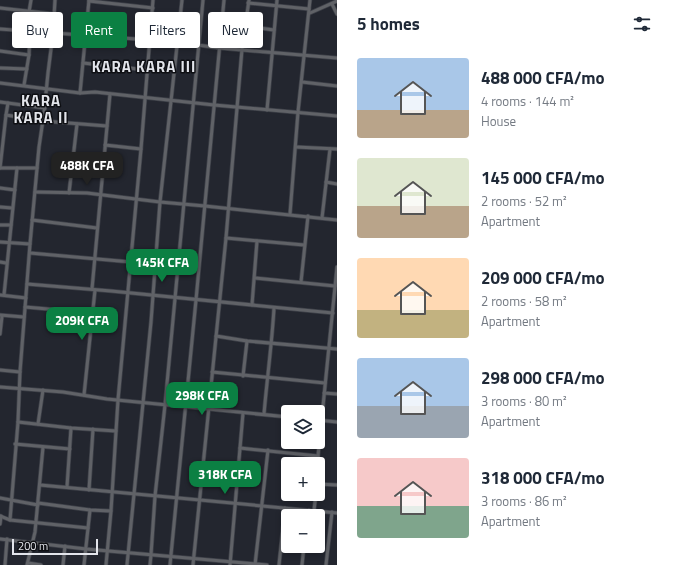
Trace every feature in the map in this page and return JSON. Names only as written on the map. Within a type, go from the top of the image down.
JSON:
[{"type":"street","points":[[0,8],[29,12],[31,0]]},
{"type":"street","points":[[54,12],[55,0]]},
{"type":"street","points":[[87,12],[88,0],[153,8]]},
{"type":"street","points":[[153,0],[153,12]]},
{"type":"street","points":[[181,12],[182,0]]},
{"type":"street","points":[[200,34],[203,0]]},
{"type":"street","points":[[223,12],[224,0]]},
{"type":"street","points":[[267,110],[277,0]]},
{"type":"street","points":[[290,214],[298,112],[310,13],[310,0]]},
{"type":"street","points":[[247,12],[248,1],[309,9]]},
{"type":"street","points":[[310,13],[337,1]]},
{"type":"street","points":[[332,4],[337,14]]},
{"type":"street","points":[[263,28],[274,30]]},
{"type":"street","points":[[0,29],[12,30]]},
{"type":"street","points":[[24,85],[29,48]]},
{"type":"street","points":[[10,520],[32,220],[51,48]]},
{"type":"street","points":[[80,93],[84,48]]},
{"type":"street","points":[[106,565],[118,400],[149,48]]},
{"type":"street","points":[[127,565],[153,296],[160,202],[176,48]]},
{"type":"street","points":[[150,565],[152,555],[155,496],[199,48]]},
{"type":"street","points":[[170,565],[178,498],[219,48],[337,57]]},
{"type":"street","points":[[193,565],[226,238],[242,49]]},
{"type":"street","points":[[0,51],[29,55]]},
{"type":"street","points":[[83,63],[147,70]]},
{"type":"street","points":[[0,68],[27,69]]},
{"type":"street","points":[[302,82],[337,86]]},
{"type":"street","points":[[0,83],[80,93],[110,94],[145,99],[337,116]]},
{"type":"street","points":[[84,395],[93,313],[94,258],[110,94]]},
{"type":"street","points":[[0,102],[45,108]]},
{"type":"street","points":[[8,103],[0,168],[37,168]]},
{"type":"street","points":[[6,115],[43,121],[107,126]]},
{"type":"street","points":[[69,193],[78,124]]},
{"type":"street","points":[[105,145],[141,149]]},
{"type":"street","points":[[296,147],[337,149]]},
{"type":"street","points":[[322,218],[330,148]]},
{"type":"street","points":[[17,168],[16,190],[12,208],[6,274],[2,295],[26,298]]},
{"type":"street","points":[[326,182],[337,184]]},
{"type":"street","points":[[0,188],[16,190]]},
{"type":"street","points":[[35,192],[101,195],[337,220]]},
{"type":"street","points":[[0,207],[12,208]]},
{"type":"street","points":[[301,282],[308,216]]},
{"type":"street","points":[[32,220],[97,228]]},
{"type":"street","points":[[0,225],[11,226]]},
{"type":"street","points":[[226,238],[304,245]]},
{"type":"street","points":[[252,306],[257,241]]},
{"type":"street","points":[[0,242],[30,244]]},
{"type":"street","points":[[30,253],[131,262]]},
{"type":"street","points":[[0,262],[6,263]]},
{"type":"street","points":[[322,405],[336,294],[335,286],[337,267]]},
{"type":"street","points":[[0,274],[6,274]]},
{"type":"street","points":[[255,278],[335,286]]},
{"type":"street","points":[[27,284],[93,289],[333,314]]},
{"type":"street","points":[[25,307],[93,313]]},
{"type":"street","points":[[264,414],[272,343],[274,308]]},
{"type":"street","points":[[0,334],[1,316],[24,317]]},
{"type":"street","points":[[332,321],[337,322]]},
{"type":"street","points":[[216,336],[247,341],[337,349]]},
{"type":"street","points":[[243,376],[247,341]]},
{"type":"street","points":[[0,370],[20,372]]},
{"type":"street","points":[[212,372],[326,383]]},
{"type":"street","points":[[0,387],[43,390],[118,400],[281,416]]},
{"type":"street","points":[[38,424],[43,390]]},
{"type":"street","points":[[324,393],[337,394]]},
{"type":"street","points":[[230,564],[243,413]]},
{"type":"street","points":[[325,421],[337,422]]},
{"type":"street","points":[[18,422],[116,431]]},
{"type":"street","points":[[67,487],[71,428]]},
{"type":"street","points":[[89,490],[93,429]]},
{"type":"street","points":[[15,444],[70,449]]},
{"type":"street","points":[[41,565],[28,564],[36,523],[43,447]]},
{"type":"street","points":[[240,448],[318,456],[318,449]]},
{"type":"street","points":[[255,564],[268,450]]},
{"type":"street","points":[[325,484],[337,485]]},
{"type":"street","points":[[40,485],[297,509]]},
{"type":"street","points":[[0,498],[12,501],[111,511]]},
{"type":"street","points":[[279,565],[285,508]]},
{"type":"street","points":[[84,565],[90,510]]},
{"type":"street","points":[[325,511],[337,513]]},
{"type":"street","points":[[326,565],[332,512]]},
{"type":"street","points":[[0,524],[1,516],[10,520],[88,528]]},
{"type":"street","points":[[0,538],[86,549],[193,558],[230,564],[267,565]]},
{"type":"street","points":[[0,560],[5,563],[7,539]]},
{"type":"street","points":[[62,565],[65,546]]},
{"type":"street","points":[[302,565],[303,553]]},
{"type":"district","name":"KARA KARA III","points":[[144,66]]},
{"type":"district","name":"KARA KARA II","points":[[41,108]]}]
